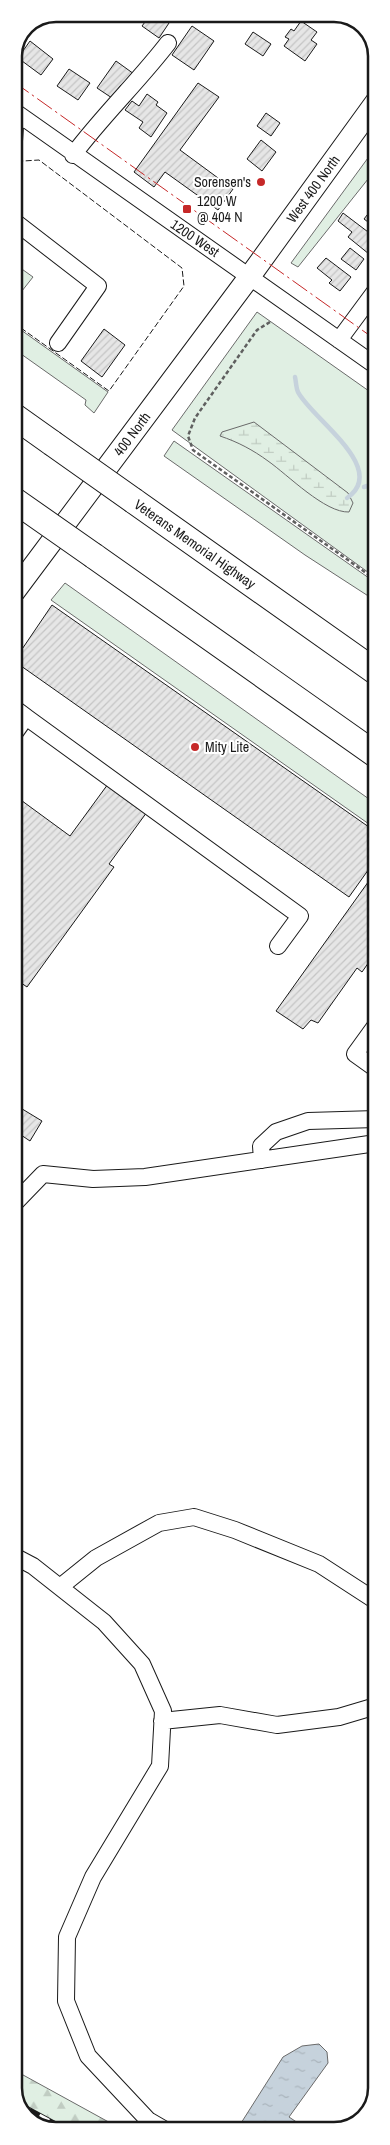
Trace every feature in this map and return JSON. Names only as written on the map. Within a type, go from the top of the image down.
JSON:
[{"type":"highway","name":"Veterans Memorial Highway","points":[[22,422],[367,666]]},
{"type":"highway","points":[[22,506],[367,749]]},
{"type":"main road","name":"West 400 North","points":[[250,276],[367,114]]},
{"type":"main road","name":"400 North","points":[[22,581],[250,276]]},
{"type":"street","points":[[74,155],[109,109],[141,78],[168,43]]},
{"type":"street","name":"1200 West","points":[[22,127],[74,155],[250,276],[367,360]]},
{"type":"street","points":[[22,227],[98,286],[58,343]]},
{"type":"street","points":[[339,340],[367,302]]},
{"type":"street","points":[[22,715],[300,916],[278,946]]},
{"type":"street","points":[[367,1037],[355,1054],[367,1063]]},
{"type":"street","points":[[262,1160],[261,1146],[276,1132],[308,1121],[368,1119]]},
{"type":"street","points":[[23,1195],[43,1174],[93,1179],[145,1177],[368,1144]]},
{"type":"street","points":[[60,1587],[96,1558],[159,1523],[194,1517],[235,1530],[319,1564],[368,1596]]},
{"type":"street","points":[[23,1560],[34,1566],[104,1622],[142,1664],[163,1711],[160,1766],[92,1877],[67,1937],[66,2001],[88,2056],[151,2122]]},
{"type":"street","points":[[162,1721],[220,1714],[277,1725],[338,1717],[368,1708]]},
{"type":"path","points":[[270,322],[257,330],[195,418],[188,436],[193,450],[367,574]]},
{"type":"green space","points":[[367,159],[367,180],[298,267],[291,263]]},
{"type":"green space","points":[[22,269],[33,277],[22,291]]},
{"type":"green space","points":[[257,312],[367,390],[367,572],[172,430]]},
{"type":"green space","points":[[22,331],[108,392],[94,413],[85,405],[86,400],[22,355]]},
{"type":"green space","points":[[254,422],[348,493],[353,503],[349,512],[339,511],[318,500],[257,453],[220,436],[222,432]]},
{"type":"green space","points":[[174,441],[367,577],[367,595],[305,555],[164,456]]},
{"type":"green space","points":[[65,583],[367,798],[367,823],[51,600]]},
{"type":"green space","points":[[23,2075],[109,2122],[55,2122],[51,2122],[32,2112],[26,2103],[23,2093]]},
{"type":"water","points":[[319,2044],[327,2052],[328,2063],[289,2117],[296,2122],[242,2122],[283,2057],[302,2046]]},
{"type":"building","points":[[145,22],[169,22],[159,38],[142,26]]},
{"type":"building","points":[[300,23],[304,23],[317,32],[311,40],[317,44],[305,61],[284,46],[289,39],[285,37],[291,29],[294,31]]},
{"type":"building","points":[[192,26],[214,41],[194,70],[172,55]]},
{"type":"building","points":[[253,32],[271,44],[263,56],[245,44]]},
{"type":"building","points":[[30,41],[53,59],[41,75],[22,61],[23,51]]},
{"type":"building","points":[[116,61],[134,74],[125,88],[121,85],[112,98],[97,88]]},
{"type":"building","points":[[69,69],[90,83],[78,100],[57,86]]},
{"type":"building","points":[[198,83],[219,97],[180,150],[233,189],[218,210],[165,172],[154,187],[134,172]]},
{"type":"building","points":[[147,94],[158,102],[156,105],[167,113],[151,137],[139,128],[143,122],[125,110],[132,101],[139,106]]},
{"type":"building","points":[[266,113],[280,123],[271,136],[257,126]]},
{"type":"building","points":[[261,140],[276,152],[262,171],[247,159]]},
{"type":"building","points":[[343,213],[367,231],[367,252],[348,237],[352,232],[338,221]]},
{"type":"building","points":[[350,248],[364,259],[356,270],[341,259]]},
{"type":"building","points":[[326,258],[351,277],[340,291],[329,283],[332,280],[317,268]]},
{"type":"building","points":[[104,329],[125,345],[102,377],[81,361]]},
{"type":"building","name":"Mity Lite","points":[[52,605],[367,826],[367,871],[349,897],[22,667],[22,649]]},
{"type":"building","points":[[108,784],[147,812],[109,864],[114,867],[27,987],[22,984],[22,801],[70,836]]},
{"type":"building","points":[[367,883],[367,964],[362,972],[357,968],[318,1023],[311,1020],[303,1029],[276,1011]]},
{"type":"building","points":[[23,1109],[42,1121],[30,1141],[23,1136]]},
{"type":"waterway","points":[[295,377],[298,392],[344,444],[354,459],[359,473],[358,486],[347,498]]},
{"type":"railway","points":[[32,2112],[51,2122]]},
{"type":"fence","points":[[22,329],[109,391],[184,286],[182,268],[39,160],[23,161]]},
{"type":"power","points":[[22,88],[367,334]]},
{"type":"place","name":"Sorensen's","points":[[261,182]]},
{"type":"place","name":"1200 W @ 404 N","points":[[187,209]]},
{"type":"place","name":"Mity Lite","points":[[195,747]]}]
